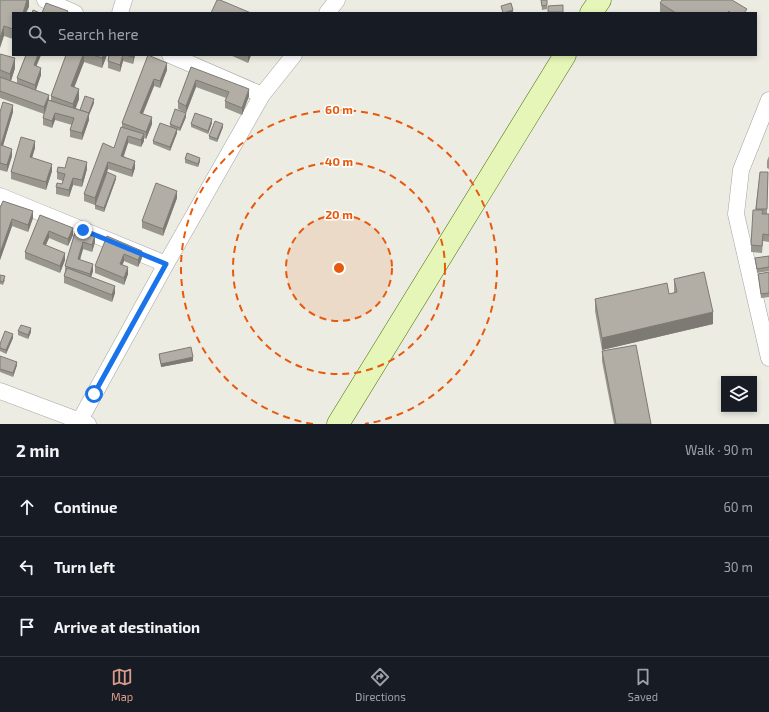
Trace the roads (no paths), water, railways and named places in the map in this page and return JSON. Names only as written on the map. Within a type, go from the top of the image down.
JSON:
[{"type":"main road","points":[[593,12],[600,0]]},
{"type":"main road","points":[[338,424],[565,56]]},
{"type":"street","points":[[45,0],[73,12]]},
{"type":"street","points":[[120,12],[124,0]]},
{"type":"street","points":[[328,12],[337,0]]},
{"type":"street","points":[[172,56],[262,95]]},
{"type":"street","points":[[0,391],[84,422],[166,264],[262,95],[293,56]]},
{"type":"street","points":[[769,100],[741,170],[736,214],[769,358]]},
{"type":"street","points":[[0,196],[166,264]]}]
